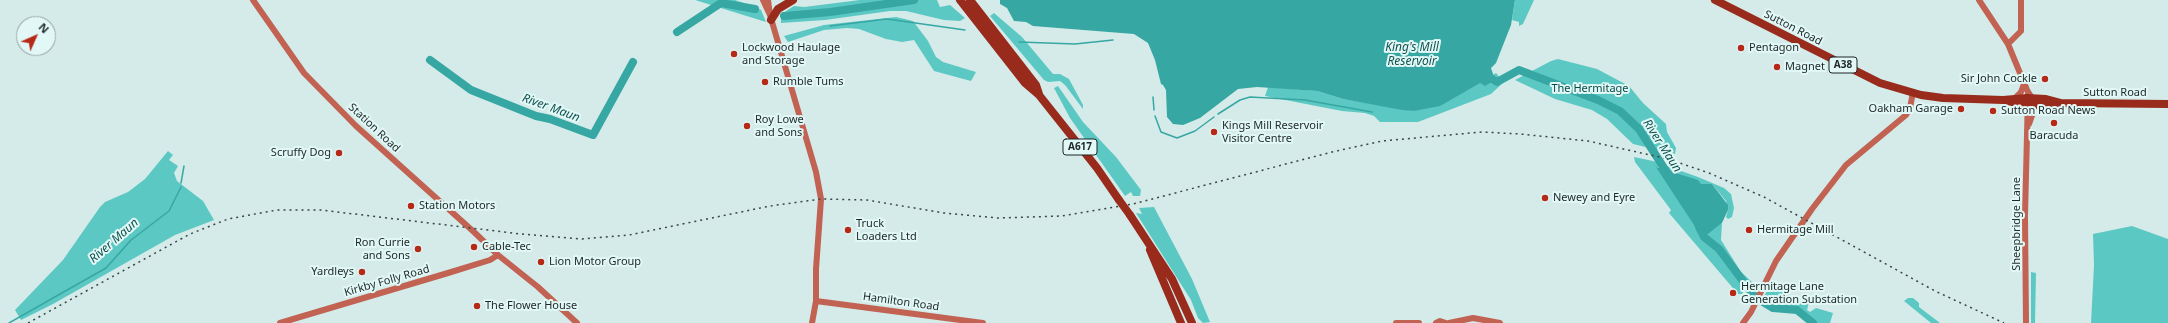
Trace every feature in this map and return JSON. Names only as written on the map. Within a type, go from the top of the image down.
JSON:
[{"type":"highway","points":[[785,0],[803,0]]},
{"type":"highway","points":[[771,18],[778,9],[793,0]]},
{"type":"highway","name":"A617","points":[[960,0],[985,26],[1036,85],[1039,94],[1097,168],[1146,240],[1158,255],[1172,279],[1192,323]]},
{"type":"highway","name":"A617","points":[[970,0],[985,26]]},
{"type":"highway","name":"Sutton Road","points":[[1715,0],[1880,83],[1913,92],[1943,98],[2003,100],[2015,98],[2061,104],[2168,104]]},
{"type":"highway","name":"Sutton Road","points":[[2003,100],[2009,103],[2030,100]]},
{"type":"highway","name":"A617","points":[[1146,240],[1181,323]]},
{"type":"highway","points":[[1158,255],[1160,266],[1187,323]]},
{"type":"main road","name":"Station Road","points":[[253,0],[304,73],[356,126],[498,255],[538,287],[577,323]]},
{"type":"main road","points":[[763,0],[771,18]]},
{"type":"main road","points":[[768,0],[771,18],[816,172],[821,199],[816,269],[816,301],[812,323]]},
{"type":"main road","points":[[1979,0],[2008,44],[2030,100]]},
{"type":"main road","points":[[2008,44],[2021,31],[2021,0]]},
{"type":"main road","points":[[2015,98],[2024,84]]},
{"type":"main road","points":[[1743,323],[1758,299],[1776,261],[1812,209],[1846,165],[1906,115],[1910,108],[1913,92]]},
{"type":"main road","name":"Sheepbridge Lane","points":[[2026,323],[2024,216],[2029,125],[2032,117],[2030,100]]},
{"type":"main road","name":"Kirkby Folly Road","points":[[280,323],[490,260],[498,255]]},
{"type":"main road","name":"Hamilton Road","points":[[816,301],[983,323]]},
{"type":"main road","points":[[1449,323],[1473,318],[1500,323]]},
{"type":"main road","points":[[1436,323],[1440,321],[1446,323]]},
{"type":"main road","points":[[1396,323],[1420,323]]},
{"type":"green space","points":[[695,0],[735,0],[761,10],[766,22]]},
{"type":"green space","points":[[860,0],[937,0],[940,7],[950,5],[965,18],[960,21],[944,20],[906,11],[890,11],[825,20],[781,23],[781,17],[786,11],[794,6],[804,7]]},
{"type":"green space","points":[[1515,0],[1534,0],[1523,24],[1519,26],[1519,22],[1512,20]]},
{"type":"green space","points":[[994,13],[1022,37],[1053,74],[1060,74],[1069,79],[1083,105],[1083,109],[1065,85],[1060,81],[1048,82],[1044,80],[990,16]]},
{"type":"green space","points":[[896,17],[913,21],[928,41],[936,57],[943,62],[976,72],[971,81],[934,71],[914,40],[902,42],[886,39],[859,29],[847,28],[824,30],[788,42],[784,36],[824,25]]},
{"type":"green space","name":"The Hermitage","points":[[1558,59],[1597,69],[1629,86],[1643,103],[1666,124],[1667,132],[1676,148],[1675,154],[1633,144],[1607,119],[1592,110],[1555,99],[1515,80],[1551,61]]},
{"type":"green space","points":[[1496,73],[1504,82],[1491,94],[1418,122],[1380,122],[1374,116],[1365,113],[1342,111],[1265,96],[1268,87],[1317,91],[1343,99],[1414,111],[1465,91]]},
{"type":"green space","points":[[1058,86],[1083,122],[1116,157],[1141,190],[1140,196],[1133,196],[1131,192],[1125,196],[1070,118],[1054,88]]},
{"type":"green space","points":[[168,151],[173,155],[169,160],[178,166],[174,173],[177,181],[203,201],[214,220],[175,235],[53,304],[21,320],[15,310],[63,260],[100,207],[105,202],[128,192],[145,179]]},
{"type":"green space","points":[[1634,157],[1653,161],[1698,177],[1724,188],[1731,194],[1734,208],[1732,217],[1728,219],[1726,217],[1728,210],[1726,201],[1712,184],[1701,184],[1657,167],[1697,230],[1704,236],[1722,223],[1721,240],[1741,272],[1752,282],[1757,291],[1756,295],[1751,293],[1747,287],[1742,294],[1738,294],[1669,213],[1671,210],[1635,162]]},
{"type":"green space","points":[[1154,207],[1192,279],[1210,322],[1203,323],[1198,318],[1191,300],[1136,213],[1142,214],[1139,208]]},
{"type":"green space","points":[[2132,226],[2168,239],[2168,323],[2091,323],[2094,265],[2093,234]]},
{"type":"green space","points":[[2031,272],[2036,273],[2035,323],[2031,323]]},
{"type":"green space","points":[[1771,285],[1793,297],[1793,300],[1801,303],[1803,299],[1809,302],[1807,310],[1810,312],[1816,308],[1833,313],[1830,323],[1808,323],[1793,312],[1776,312],[1759,304]]},
{"type":"green space","points":[[1908,298],[1913,298],[1919,303],[1919,307],[1940,323],[1931,323],[1904,301]]},
{"type":"water","name":"King's Mill Reservoir","points":[[1000,0],[1515,0],[1511,25],[1496,63],[1491,68],[1495,80],[1485,86],[1480,83],[1440,106],[1414,111],[1402,110],[1343,99],[1317,91],[1257,87],[1238,89],[1200,118],[1183,125],[1173,124],[1167,117],[1166,90],[1161,84],[1155,60],[1148,43],[1134,34],[1033,26],[1026,22],[1014,21],[1007,8],[1000,4]]},
{"type":"water","points":[[1656,167],[1698,180],[1701,184],[1712,184],[1728,205],[1728,210],[1722,223],[1704,237],[1697,230]]},
{"type":"waterway","name":"River Maun","points":[[784,16],[830,12],[914,0]]},
{"type":"waterway","name":"River Maun","points":[[677,32],[721,3],[755,9]]},
{"type":"waterway","points":[[830,26],[887,19],[965,30]]},
{"type":"waterway","points":[[1019,42],[1075,44],[1113,40]]},
{"type":"waterway","name":"River Maun","points":[[430,60],[471,90],[536,116],[550,119],[593,135],[633,62]]},
{"type":"waterway","name":"River Maun","points":[[1486,75],[1497,82],[1519,70],[1598,100],[1620,111],[1639,129],[1671,179]]},
{"type":"waterway","points":[[1153,97],[1154,110]]},
{"type":"waterway","points":[[1218,114],[1240,100],[1250,97],[1305,100],[1372,112]]},
{"type":"waterway","points":[[1155,116],[1161,132],[1177,138],[1195,131],[1214,117]]},
{"type":"waterway","name":"River Maun","points":[[181,183],[184,166]]},
{"type":"waterway","name":"River Maun","points":[[9,323],[106,268],[131,240],[169,211],[181,187]]},
{"type":"waterway","name":"River Maun","points":[[1699,227],[1704,237],[1719,249],[1755,297],[1773,308],[1797,310],[1813,323]]},
{"type":"railway","points":[[28,323],[190,234],[228,219],[277,210],[321,210],[521,234],[582,239],[629,235],[770,206],[821,199],[867,200],[944,213],[998,218],[1062,216],[1133,204],[1332,152],[1382,141],[1482,132],[1520,134],[1588,141],[1668,159],[1709,173],[1764,197],[1935,291],[2004,323]]},
{"type":"place","name":"Pentagon","points":[[1741,48]]},
{"type":"place","name":"Lockwood Haulage and Storage","points":[[734,54]]},
{"type":"place","name":"Magnet","points":[[1777,67]]},
{"type":"place","name":"Sir John Cockle","points":[[2045,79]]},
{"type":"place","name":"Rumble Tums","points":[[765,82]]},
{"type":"place","name":"Oakham Garage","points":[[1961,109]]},
{"type":"place","name":"Sutton Road News","points":[[1993,111]]},
{"type":"place","name":"Baracuda","points":[[2054,123]]},
{"type":"place","name":"Roy Lowe and Sons","points":[[747,126]]},
{"type":"place","name":"Kings Mill Reservoir Visitor Centre","points":[[1214,132]]},
{"type":"place","name":"Scruffy Dog","points":[[339,153]]},
{"type":"place","name":"Newey and Eyre","points":[[1545,198]]},
{"type":"place","name":"Station Motors","points":[[411,206]]},
{"type":"place","name":"Truck Loaders Ltd","points":[[848,230]]},
{"type":"place","name":"Hermitage Mill","points":[[1749,230]]},
{"type":"place","name":"Cable-Tec","points":[[474,247]]},
{"type":"place","name":"Ron Currie and Sons","points":[[418,249]]},
{"type":"place","name":"Lion Motor Group","points":[[541,262]]},
{"type":"place","name":"Yardleys","points":[[362,272]]},
{"type":"place","name":"Hermitage Lane Generation Substation","points":[[1733,293]]},
{"type":"place","name":"The Flower House","points":[[477,306]]}]
